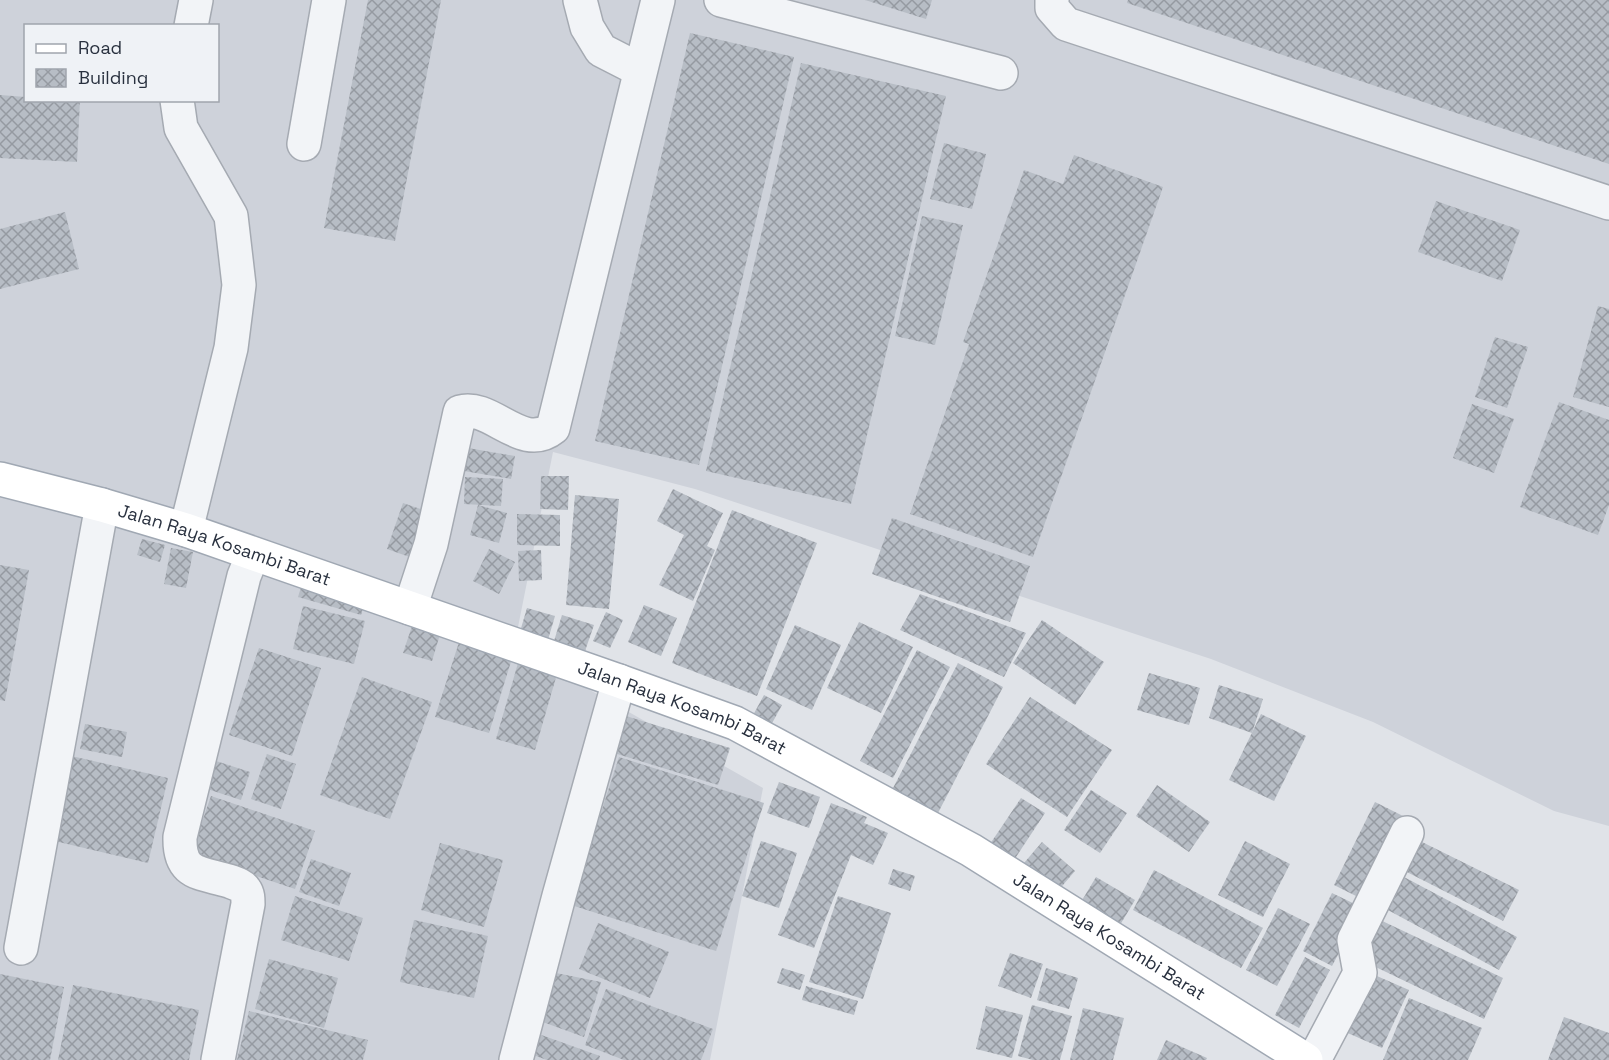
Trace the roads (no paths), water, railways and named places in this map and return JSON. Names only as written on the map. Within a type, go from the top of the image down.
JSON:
[{"type":"main road","name":"Jalan Raya Kosambi Barat","points":[[0,479],[102,505],[186,530],[735,723],[971,850],[1306,1060]]},
{"type":"street","points":[[191,24],[196,0]]},
{"type":"street","points":[[304,144],[329,0]]},
{"type":"street","points":[[580,0],[587,27],[601,50],[640,70]]},
{"type":"street","points":[[410,608],[431,544],[460,412],[471,411],[530,435],[541,435],[553,428],[658,0]]},
{"type":"street","points":[[721,0],[1001,73]]},
{"type":"street","points":[[1052,0],[1052,8],[1065,24],[1609,203]]},
{"type":"street","points":[[177,102],[181,128],[231,216],[239,285],[231,348],[186,530]]},
{"type":"street","points":[[21,948],[102,505]]},
{"type":"street","points":[[218,1060],[248,904],[247,895],[244,888],[236,883],[198,872],[185,865],[179,853],[180,837],[244,576],[253,554]]},
{"type":"street","points":[[516,1060],[619,681]]},
{"type":"street","points":[[1314,1060],[1360,973],[1354,940],[1407,833]]}]
